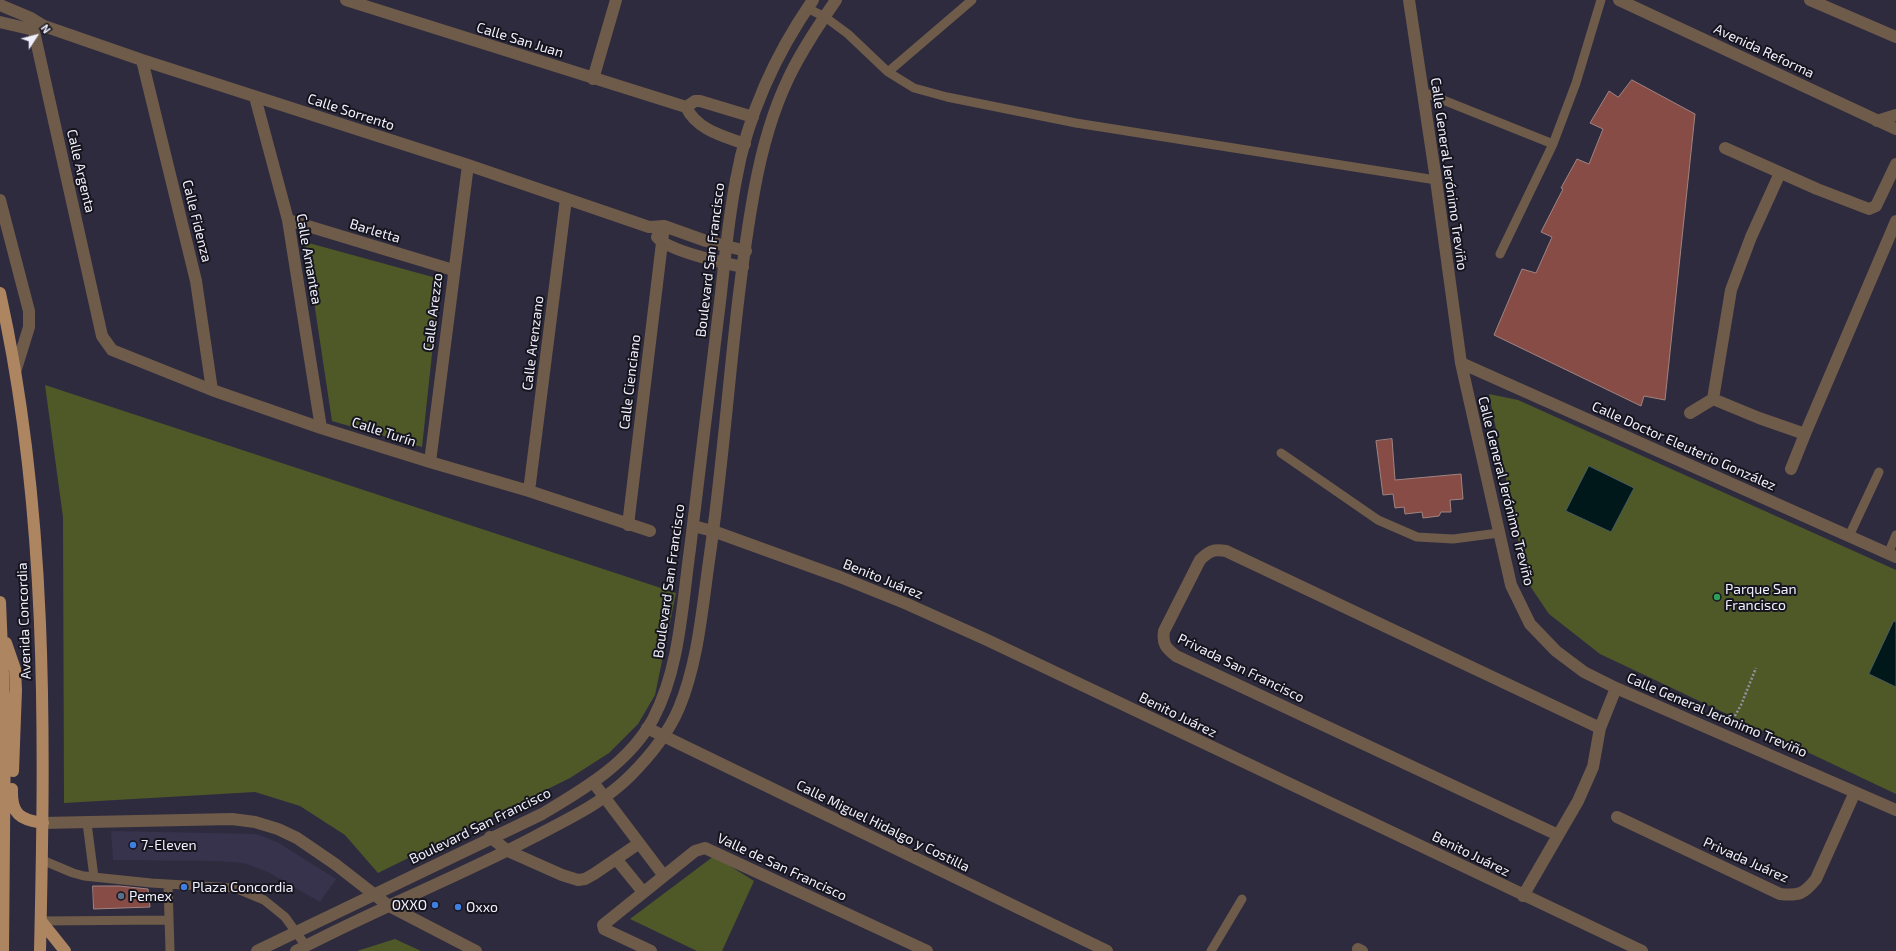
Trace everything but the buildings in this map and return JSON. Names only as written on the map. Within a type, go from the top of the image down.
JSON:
[{"type":"main road","name":"Avenida Concordia","points":[[0,293],[16,369],[29,463],[37,551],[43,823],[40,951]]},
{"type":"main road","name":"Avenida Concordia","points":[[0,602],[5,722],[1,830],[3,951]]},
{"type":"main road","points":[[2,628],[15,669],[16,690],[12,801],[20,816],[28,821],[43,823]]},
{"type":"main road","points":[[40,921],[66,951]]},
{"type":"street","name":"Calle San Juan","points":[[346,0],[366,4],[593,79],[686,107]]},
{"type":"street","points":[[593,79],[616,0]]},
{"type":"street","points":[[301,948],[508,851],[579,814],[604,798],[629,777],[664,736],[679,708],[690,672],[699,633],[713,531],[743,267],[754,190],[773,118],[796,64],[836,0]]},
{"type":"street","name":"Calle General Jerónimo Treviño","points":[[1409,0],[1436,180],[1461,363],[1511,585],[1530,624],[1562,655],[1584,672],[1616,688],[1725,734],[1896,810]]},
{"type":"street","name":"Avenida Reforma","points":[[1619,0],[1877,121],[1896,128]]},
{"type":"street","points":[[1810,0],[1896,37]]},
{"type":"street","name":"Boulevard San Francisco","points":[[257,951],[375,895],[490,837],[542,814],[593,782],[623,757],[653,719],[667,687],[676,652],[736,179],[753,117],[777,60],[810,4]]},
{"type":"street","name":"Calle Argenta","points":[[0,5],[31,18],[39,28],[102,336],[112,350]]},
{"type":"street","points":[[0,22],[39,28]]},
{"type":"street","name":"Calle Sorrento","points":[[39,28],[468,165],[650,227],[664,226],[727,247],[746,251]]},
{"type":"street","name":"Calle Fidenza","points":[[142,60],[196,282],[212,390]]},
{"type":"street","name":"Calle Amantea","points":[[255,97],[288,220],[322,428]]},
{"type":"street","points":[[745,144],[706,128],[694,119],[686,107],[695,101],[700,101],[753,117]]},
{"type":"street","points":[[1877,121],[1896,115]]},
{"type":"street","points":[[1725,148],[1780,173],[1869,209],[1876,206],[1896,164]]},
{"type":"street","name":"Calle Arezzo","points":[[430,462],[453,270],[468,165]]},
{"type":"street","points":[[1690,413],[1713,399],[1731,290],[1751,237],[1780,173]]},
{"type":"street","name":"Calle Arenzano","points":[[529,491],[566,199]]},
{"type":"street","points":[[0,200],[29,311],[28,327],[16,369]]},
{"type":"street","name":"Barletta","points":[[288,220],[453,270]]},
{"type":"street","points":[[1792,469],[1805,434],[1896,221]]},
{"type":"street","name":"Calle Cienciano","points":[[628,525],[664,226]]},
{"type":"street","points":[[650,227],[662,244],[743,267]]},
{"type":"street","name":"Calle Turín","points":[[112,350],[212,390],[322,428],[529,491],[628,525],[650,531]]},
{"type":"street","name":"Calle Doctor Eleuterio González","points":[[1461,363],[1892,555]]},
{"type":"street","points":[[1713,399],[1759,418],[1805,434]]},
{"type":"street","name":"Benito Juárez","points":[[693,526],[713,531],[840,577],[907,604],[985,639],[1522,896],[1642,951]]},
{"type":"street","name":"Privada San Francisco","points":[[1558,835],[1176,656],[1165,648],[1162,640],[1164,631],[1200,560],[1208,552],[1216,549],[1226,551],[1600,728]]},
{"type":"street","points":[[1522,896],[1578,801],[1593,767],[1600,728],[1616,688]]},
{"type":"street","name":"Calle Miguel Hidalgo y Costilla","points":[[647,728],[1107,951]]},
{"type":"street","points":[[593,782],[638,844],[664,876]]},
{"type":"street","name":"Privada Juárez","points":[[1617,817],[1780,894],[1794,896],[1806,891],[1816,879],[1855,792]]},
{"type":"street","points":[[43,823],[232,819],[255,822],[278,829],[297,838],[335,864],[389,906],[476,951]]},
{"type":"street","points":[[490,837],[508,851],[573,880],[585,879],[617,860],[638,844]]},
{"type":"street","name":"Valle de San Francisco","points":[[651,951],[603,928],[604,924],[695,851],[707,848],[927,951]]},
{"type":"street","points":[[617,860],[643,892]]},
{"type":"lane","points":[[888,72],[972,0]]},
{"type":"lane","points":[[1500,254],[1553,144],[1576,83],[1601,0]]},
{"type":"lane","points":[[810,4],[848,34],[888,72],[914,88],[947,97],[1076,123],[1436,180]]},
{"type":"lane","points":[[1422,92],[1553,144]]},
{"type":"lane","points":[[1281,453],[1378,520],[1417,537],[1453,539],[1499,533]]},
{"type":"lane","points":[[1849,536],[1879,472]]},
{"type":"lane","points":[[1892,555],[1896,535]]},
{"type":"lane","points":[[86,823],[94,877]]},
{"type":"lane","points":[[42,860],[73,873],[94,877],[168,884],[220,886],[235,888],[250,893],[264,900],[274,908],[297,932],[301,948]]},
{"type":"lane","points":[[168,884],[170,951]]},
{"type":"lane","points":[[1211,951],[1242,899]]},
{"type":"lane","points":[[40,921],[169,920]]},
{"type":"path","points":[[1725,734],[1741,705],[1756,668]]},
{"type":"shaded area","points":[[1589,466],[1634,488],[1611,532],[1566,511]]},
{"type":"shaded area","points":[[1894,621],[1896,622],[1896,687],[1869,674]]},
{"type":"shaded area","points":[[111,831],[256,834],[277,842],[336,879],[320,902],[268,872],[244,863],[218,861],[113,860]]},
{"type":"green space","points":[[305,242],[440,279],[422,447],[332,421]]},
{"type":"green space","points":[[45,385],[676,593],[655,695],[638,724],[609,753],[570,778],[378,873],[345,835],[300,806],[255,792],[64,803],[63,517]]},
{"type":"green space","name":"Parque San Francisco","points":[[1489,394],[1518,400],[1896,570],[1896,794],[1600,654],[1549,614],[1526,580]]},
{"type":"green space","points":[[714,856],[754,881],[722,951],[697,951],[630,919]]},
{"type":"green space","points":[[395,939],[421,951],[357,951]]},
{"type":"place","name":"Parque San Francisco","points":[[1717,597]]},
{"type":"place","name":"7-Eleven","points":[[133,845]]},
{"type":"place","name":"Plaza Concordia","points":[[184,887]]},
{"type":"place","name":"Pemex","points":[[121,896]]},
{"type":"place","name":"OXXO","points":[[435,905]]},
{"type":"place","name":"Oxxo","points":[[458,907]]}]
